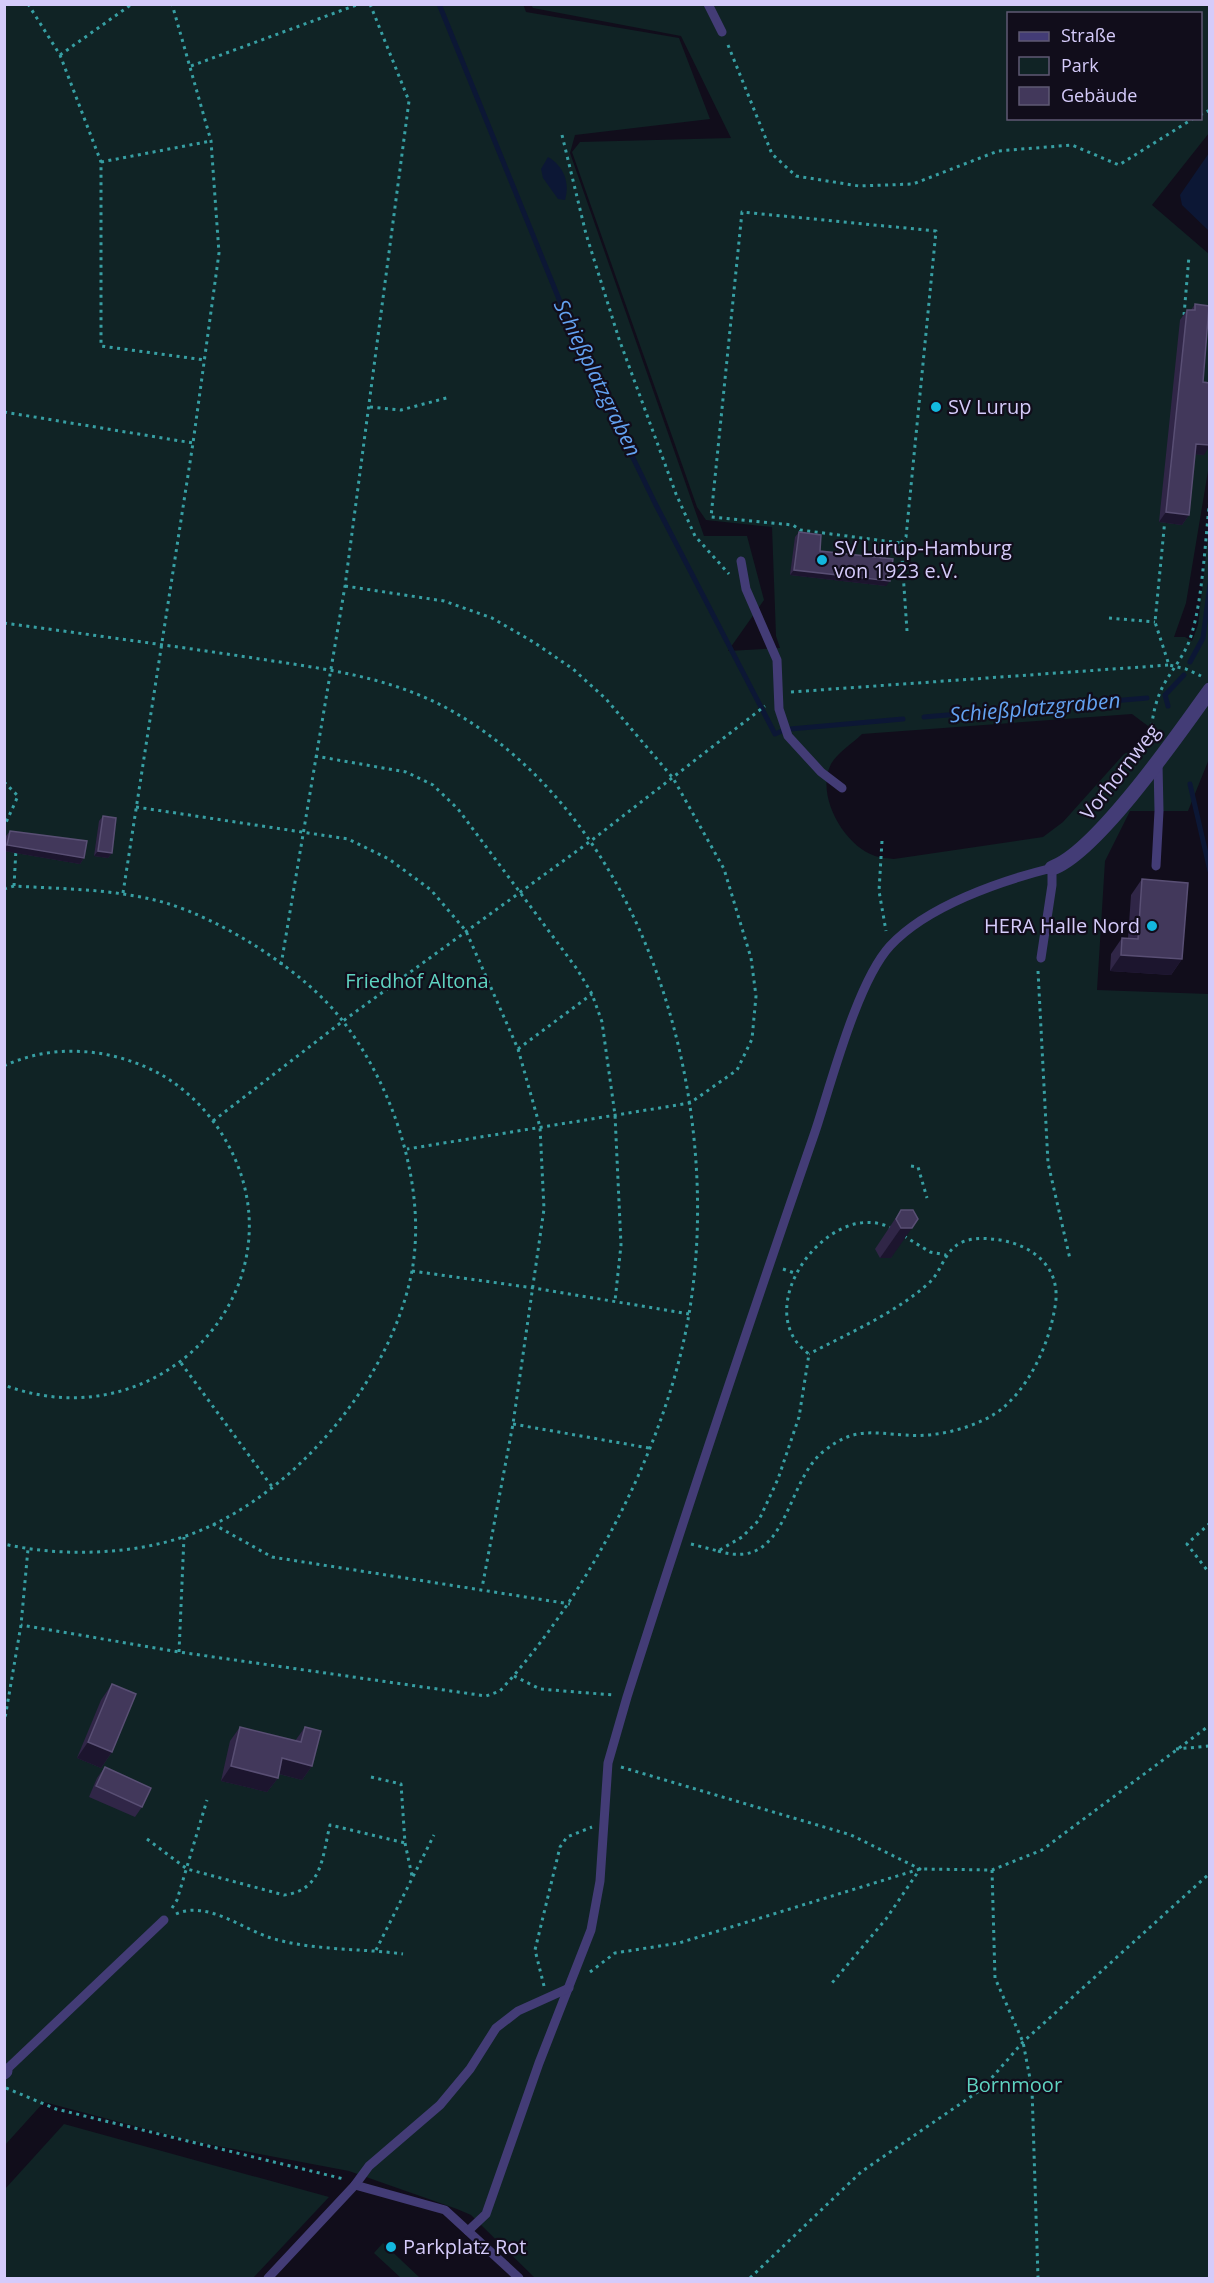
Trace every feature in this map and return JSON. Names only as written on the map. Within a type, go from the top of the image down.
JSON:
[{"type":"street","name":"Vorhornweg","points":[[1052,868],[1073,857],[1090,842],[1158,758],[1206,684]]},
{"type":"lane","points":[[708,4],[722,32]]},
{"type":"lane","points":[[741,561],[746,589],[777,660],[780,709],[788,736],[821,772],[842,788]]},
{"type":"lane","points":[[1156,866],[1159,811],[1158,758]]},
{"type":"lane","points":[[468,2231],[486,2214],[591,1930],[600,1881],[608,1763],[627,1697],[858,1005],[872,973],[890,946],[941,908],[1023,876],[1052,868],[1052,885],[1041,958]]},
{"type":"lane","points":[[5,2072],[164,1920]]},
{"type":"lane","points":[[268,2278],[355,2185],[369,2166],[440,2105],[470,2069],[496,2028],[518,2011],[569,1988]]},
{"type":"lane","points":[[355,2185],[445,2210],[519,2278]]},
{"type":"path","points":[[28,4],[60,55],[101,162],[101,346],[205,360]]},
{"type":"path","points":[[60,55],[132,4]]},
{"type":"path","points":[[123,893],[194,443],[219,253],[211,141],[172,4]]},
{"type":"path","points":[[191,66],[359,4]]},
{"type":"path","points":[[281,965],[345,586],[409,101],[370,4]]},
{"type":"path","points":[[722,32],[772,154],[796,177],[859,186],[913,184],[998,151],[1072,145],[1119,165],[1191,120]]},
{"type":"path","points":[[562,135],[586,234],[619,339],[676,494],[695,536],[712,558],[746,589]]},
{"type":"path","points":[[101,162],[211,141]]},
{"type":"path","points":[[901,543],[800,530],[793,525],[711,517],[742,212],[936,231],[906,537],[901,543],[907,631]]},
{"type":"path","points":[[1183,327],[1189,256]]},
{"type":"path","points":[[370,407],[400,410],[450,397]]},
{"type":"path","points":[[4,412],[194,443]]},
{"type":"path","points":[[1151,741],[1151,722],[1162,687],[1177,666],[1194,622],[1209,499]]},
{"type":"path","points":[[1165,516],[1155,622],[1169,665]]},
{"type":"path","points":[[345,586],[444,601],[492,618],[573,669],[606,699],[673,778],[724,869],[751,958],[756,996],[752,1039],[737,1070],[690,1102],[406,1149]]},
{"type":"path","points":[[1109,618],[1155,622]]},
{"type":"path","points":[[4,623],[330,670],[368,678],[413,692],[452,711],[489,736],[538,776],[592,840],[636,923],[657,974],[690,1102],[696,1164],[697,1240],[689,1314],[674,1383],[649,1448],[611,1531],[570,1604],[500,1691],[486,1696],[179,1652],[21,1625]]},
{"type":"path","points":[[213,1121],[343,1021],[592,840],[780,693],[1169,665],[1177,666],[1206,684]]},
{"type":"path","points":[[315,756],[406,772],[434,785],[458,809],[521,892],[592,994],[602,1022],[615,1115],[621,1245],[615,1301]]},
{"type":"path","points":[[4,782],[18,796],[4,827]]},
{"type":"path","points":[[136,807],[348,839],[389,859],[431,890],[466,931],[518,1049],[540,1127],[544,1209],[513,1424],[482,1588]]},
{"type":"path","points":[[882,841],[879,891],[890,946]]},
{"type":"path","points":[[14,886],[15,847]]},
{"type":"path","points":[[4,889],[14,886],[123,893],[167,904],[203,917],[281,965],[318,995],[343,1021],[380,1082],[406,1149],[416,1211],[412,1271],[393,1330],[365,1386],[323,1443],[273,1488],[213,1524],[184,1537],[107,1552],[27,1549],[4,1544]]},
{"type":"path","points":[[1041,958],[1038,967],[1038,1009],[1048,1163],[1070,1259]]},
{"type":"path","points":[[518,1049],[592,994]]},
{"type":"path","points":[[4,1066],[54,1053],[99,1053],[143,1065],[172,1082],[199,1104],[213,1121],[236,1160],[243,1182],[248,1216],[247,1246],[242,1272],[224,1314],[203,1341],[181,1363],[139,1387],[95,1398],[49,1398],[4,1385]]},
{"type":"path","points":[[911,1166],[918,1167],[927,1198]]},
{"type":"path","points":[[809,1354],[790,1336],[786,1313],[790,1290],[804,1259],[816,1246],[856,1223],[876,1220],[892,1229]]},
{"type":"path","points":[[900,1233],[930,1252],[946,1255]]},
{"type":"path","points":[[678,1539],[737,1557],[755,1552],[772,1538],[808,1469],[822,1452],[840,1439],[859,1432],[881,1431],[907,1436],[932,1434],[964,1427],[1003,1408],[1021,1389],[1045,1345],[1057,1300],[1056,1282],[1048,1265],[1030,1249],[986,1238],[972,1239],[958,1244],[946,1255],[930,1282],[883,1314],[809,1354]]},
{"type":"path","points":[[778,1267],[796,1274]]},
{"type":"path","points":[[412,1271],[534,1288],[689,1314]]},
{"type":"path","points":[[718,1551],[742,1537],[759,1520],[778,1479],[799,1417],[809,1354]]},
{"type":"path","points":[[181,1363],[273,1488]]},
{"type":"path","points":[[513,1424],[649,1448]]},
{"type":"path","points":[[1209,1523],[1187,1544],[1209,1574]]},
{"type":"path","points":[[213,1524],[272,1557],[482,1588],[570,1604]]},
{"type":"path","points":[[179,1652],[184,1537]]},
{"type":"path","points":[[4,1724],[21,1625],[27,1549]]},
{"type":"path","points":[[514,1676],[540,1689],[627,1697]]},
{"type":"path","points":[[569,1988],[615,1953],[680,1943],[920,1869],[992,1870],[1041,1850],[1209,1725]]},
{"type":"path","points":[[1174,1749],[1209,1746]]},
{"type":"path","points":[[608,1763],[851,1835],[920,1869]]},
{"type":"path","points":[[371,1777],[401,1784],[405,1843],[412,1878]]},
{"type":"path","points":[[164,1920],[177,1900],[207,1800]]},
{"type":"path","points":[[147,1839],[187,1869],[284,1895],[299,1893],[311,1884],[318,1871],[330,1825],[405,1843]]},
{"type":"path","points":[[548,1996],[535,1950],[560,1847],[567,1837],[588,1827],[602,1826]]},
{"type":"path","points":[[376,1950],[434,1835]]},
{"type":"path","points":[[832,1983],[886,1919],[920,1869]]},
{"type":"path","points":[[992,1870],[995,1977],[1023,2042],[1032,2089],[1038,2278]]},
{"type":"path","points":[[750,2278],[861,2172],[982,2089],[1023,2042],[1209,1873]]},
{"type":"path","points":[[164,1920],[186,1910],[206,1911],[269,1938],[298,1945],[403,1954]]},
{"type":"path","points":[[4,2088],[56,2109],[338,2176],[355,2185]]},
{"type":"green space","points":[[523,4],[526,12],[679,38],[710,119],[575,135],[570,153],[704,536],[747,536],[764,600],[728,651],[780,648],[776,636],[772,527],[706,520],[697,507],[572,152],[580,142],[731,138],[681,36],[533,8],[531,5],[1209,5],[1209,133],[1152,205],[1209,254],[1209,465],[1186,603],[1174,637],[1185,637],[1192,641],[1198,625],[1209,527],[1209,759],[1188,811],[1130,811],[1105,861],[1097,990],[1209,994],[1209,2278],[535,2278],[471,2215],[349,2171],[191,2141],[44,2102],[5,2145],[5,5]],"holes":[[[1132,714],[1148,726],[1140,744],[1124,754],[1063,822],[1043,837],[894,859],[882,858],[853,842],[835,818],[830,804],[827,776],[831,764],[862,734]]]},
{"type":"green space","points":[[64,2124],[329,2197],[253,2278],[5,2278],[5,2189]]},
{"type":"green space","points":[[383,2243],[420,2278],[401,2278],[374,2253]]},
{"type":"water","points":[[1209,153],[1209,231],[1182,205],[1180,195]]},
{"type":"water","points":[[548,157],[562,170],[567,187],[565,200],[558,199],[543,178],[541,169]]},
{"type":"building","points":[[1195,304],[1209,306],[1203,382],[1209,383],[1209,445],[1196,444],[1189,515],[1166,512],[1187,310],[1195,310]]},
{"type":"building","name":"SV Lurup-Hamburg von 1923 e.V.","points":[[799,532],[821,535],[820,551],[893,559],[890,581],[794,570]]},
{"type":"building","points":[[103,816],[116,818],[112,853],[98,851]]},
{"type":"building","points":[[10,831],[87,841],[84,858],[7,845]]},
{"type":"building","name":"HERA Halle Nord","points":[[1142,879],[1188,883],[1182,959],[1121,955],[1122,938],[1138,939]]},
{"type":"building","points":[[901,1210],[913,1210],[918,1219],[912,1228],[901,1228],[896,1219]]},
{"type":"building","points":[[112,1684],[136,1694],[112,1752],[88,1742]]},
{"type":"building","points":[[240,1727],[301,1742],[305,1727],[321,1731],[312,1766],[282,1758],[278,1778],[231,1766]]},
{"type":"building","points":[[105,1767],[151,1788],[142,1807],[96,1786]]},
{"type":"waterway","name":"Schießplatzgraben","points":[[439,4],[576,341],[655,503],[775,734],[782,731]]},
{"type":"waterway","points":[[1190,662],[1203,638],[1210,584]]},
{"type":"waterway","points":[[1168,706],[1165,695],[1184,675]]},
{"type":"waterway","name":"Schießplatzgraben","points":[[924,717],[1147,698]]},
{"type":"waterway","name":"Schießplatzgraben","points":[[790,729],[903,719]]},
{"type":"waterway","name":"Schießplatzgraben","points":[[1190,784],[1210,871]]},
{"type":"place","name":"SV Lurup","points":[[936,407]]},
{"type":"place","name":"SV Lurup-Hamburg von 1923 e.V.","points":[[822,560]]},
{"type":"place","name":"HERA Halle Nord","points":[[1152,926]]},
{"type":"place","name":"Parkplatz Rot","points":[[391,2247]]},
{"type":"park label","name":"Friedhof Altona","points":[[417,981]]},
{"type":"park label","name":"Bornmoor","points":[[1014,2085]]}]
